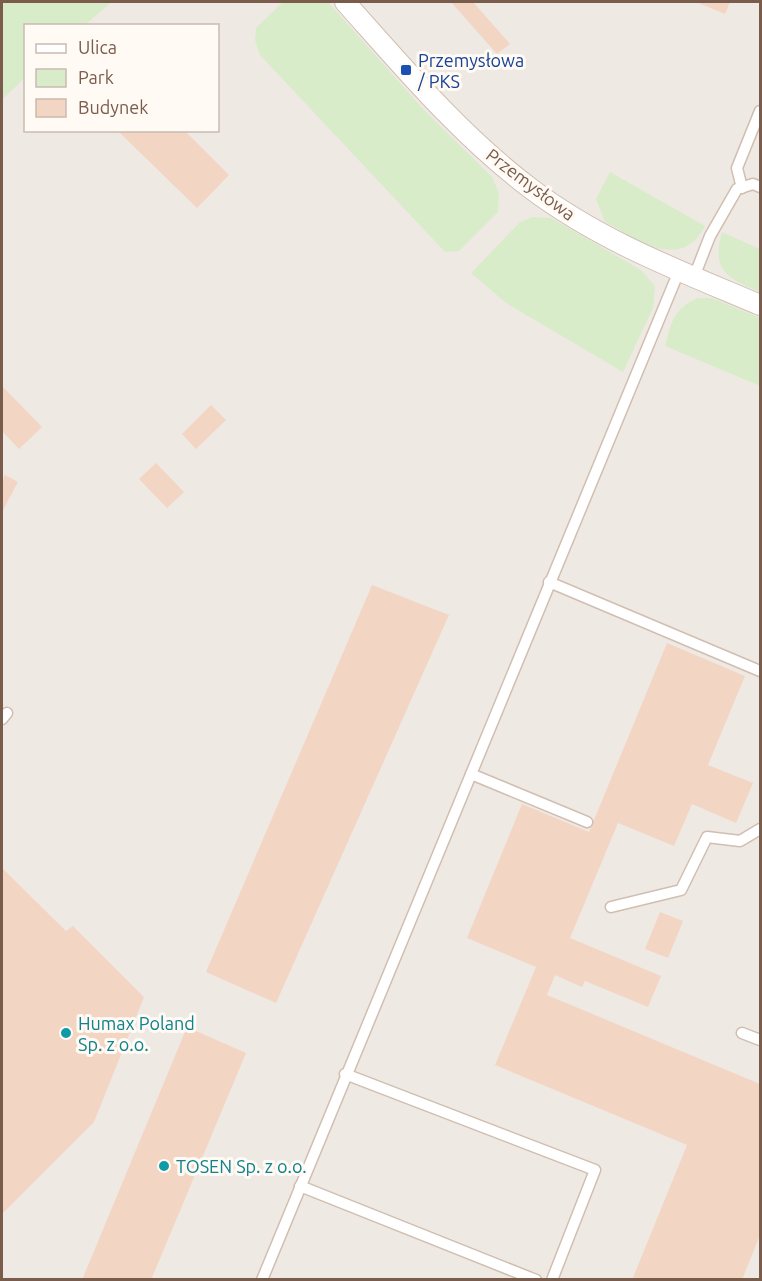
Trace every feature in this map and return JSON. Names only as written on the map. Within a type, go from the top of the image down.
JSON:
[{"type":"street","name":"Przemysłowa","points":[[345,2],[424,91],[500,164],[532,189],[582,223],[640,255],[760,304]]},
{"type":"lane","points":[[742,188],[737,168],[760,111]]},
{"type":"lane","points":[[262,1280],[549,582],[686,274],[737,189],[753,184],[760,187]]},
{"type":"lane","points":[[549,582],[760,670]]},
{"type":"lane","points":[[471,774],[587,822]]},
{"type":"lane","points":[[611,907],[681,890],[707,837],[740,841],[760,829]]},
{"type":"lane","points":[[742,1033],[760,1040]]},
{"type":"lane","points":[[345,1074],[595,1170],[552,1280]]},
{"type":"lane","points":[[300,1186],[536,1280]]},
{"type":"shaded area","points":[[112,2],[760,2],[760,1279],[2,1279],[2,100],[24,79],[24,132],[219,132],[219,24],[86,24]]},
{"type":"green space","points":[[2,2],[112,2],[86,24],[24,24],[24,79],[2,100]]},
{"type":"green space","points":[[283,2],[328,2],[424,110],[492,177],[499,193],[498,212],[459,251],[445,252],[260,55],[255,40],[256,28]]},
{"type":"green space","points":[[610,172],[705,226],[695,240],[684,248],[671,250],[645,243],[605,222],[596,199]]},
{"type":"green space","points":[[533,217],[551,218],[641,270],[655,286],[653,308],[623,372],[506,303],[471,273],[520,222]]},
{"type":"green space","points":[[722,232],[760,249],[760,292],[731,277],[720,264],[719,245]]},
{"type":"green space","points":[[698,298],[712,298],[760,318],[760,386],[665,346],[678,311]]},
{"type":"building","points":[[451,2],[473,2],[510,44],[497,54]]},
{"type":"building","points":[[696,2],[730,2],[725,14]]},
{"type":"building","points":[[119,132],[186,132],[229,175],[197,208]]},
{"type":"building","points":[[2,386],[42,427],[19,449],[2,431]]},
{"type":"building","points":[[211,405],[226,420],[196,449],[182,434]]},
{"type":"building","points":[[156,463],[184,492],[167,508],[139,479]]},
{"type":"building","points":[[5,475],[18,482],[2,512],[2,482]]},
{"type":"building","points":[[372,585],[449,615],[276,1003],[206,972]]},
{"type":"building","points":[[667,643],[745,676],[708,765],[753,783],[736,823],[692,804],[674,846],[618,823],[570,938],[661,976],[648,1007],[585,981],[582,987],[555,975],[547,995],[760,1084],[760,1235],[742,1280],[632,1280],[687,1145],[495,1065],[536,967],[467,938],[522,804],[589,832]]},
{"type":"building","name":"Humax Poland Sp. z o.o.","points":[[2,868],[66,931],[73,926],[144,997],[94,1122],[2,1214]]},
{"type":"building","points":[[660,912],[683,921],[668,958],[645,949]]},
{"type":"building","name":"TOSEN Sp. z o.o.","points":[[187,1027],[246,1053],[151,1280],[82,1280]]},
{"type":"place","name":"Przemysłowa / PKS","points":[[406,70]]},
{"type":"place","name":"Humax Poland Sp. z o.o.","points":[[66,1033]]},
{"type":"place","name":"TOSEN Sp. z o.o.","points":[[164,1166]]}]
